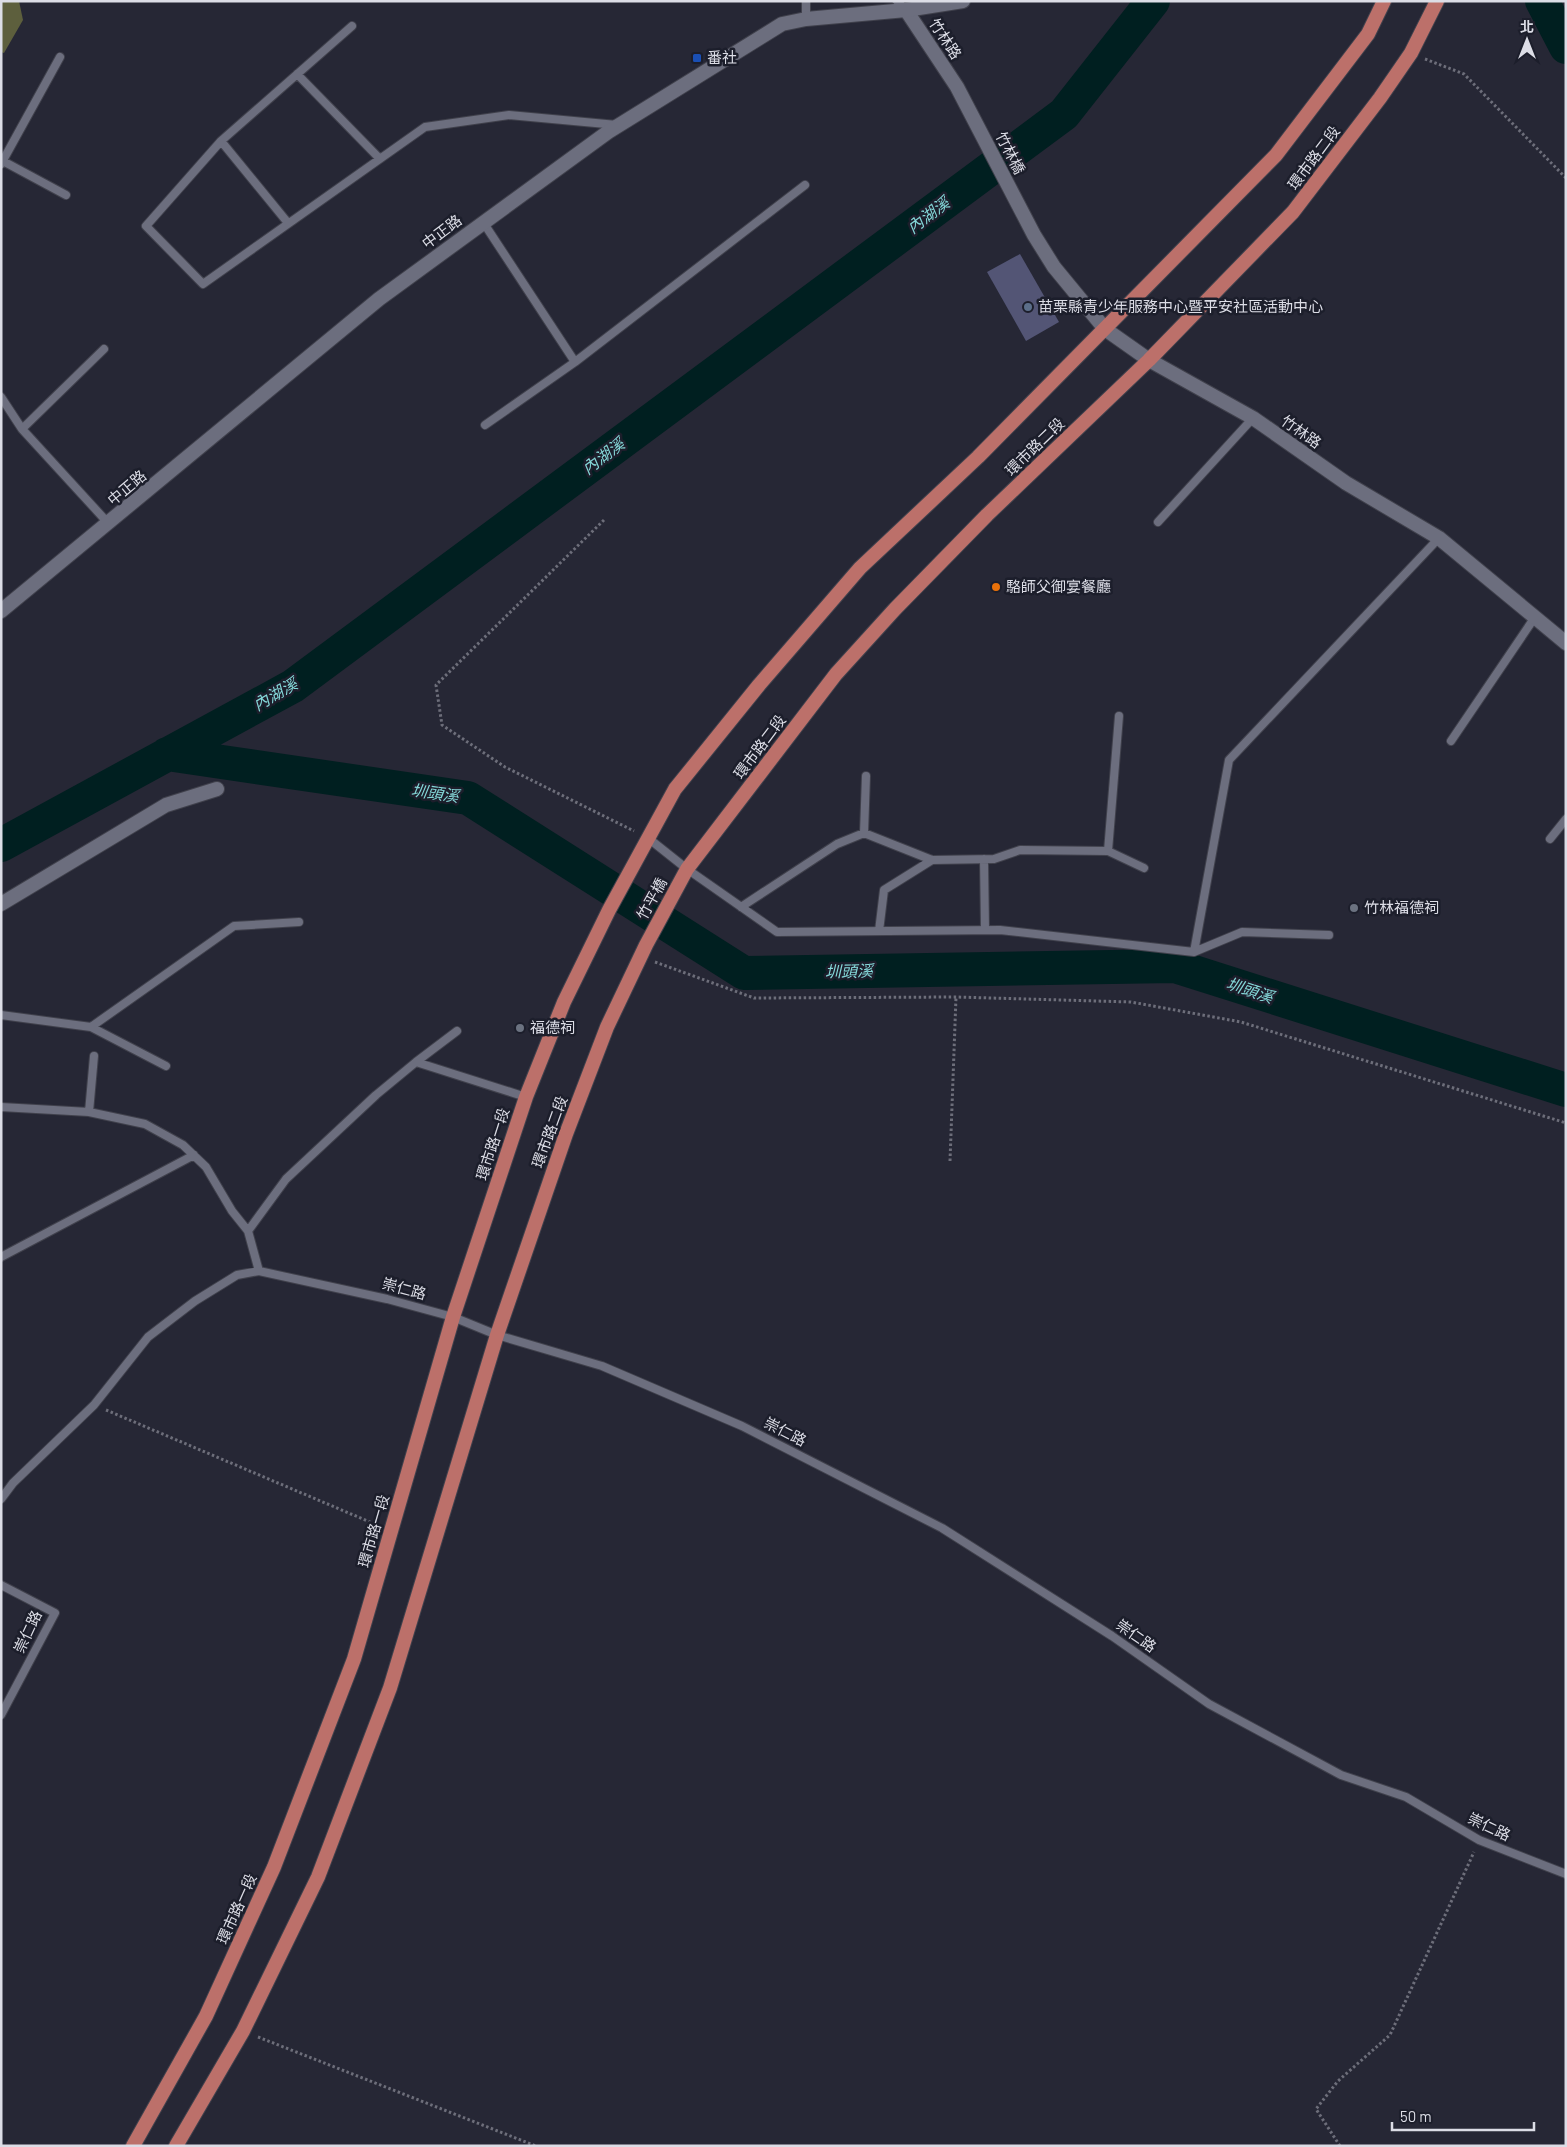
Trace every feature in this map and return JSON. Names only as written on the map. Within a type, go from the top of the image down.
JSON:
[{"type":"main road","points":[[648,838],[676,789],[760,685],[860,568],[978,457],[1276,155],[1368,34],[1384,1]]},
{"type":"main road","points":[[1411,53],[1437,1]]},
{"type":"main road","name":"環市路二段","points":[[687,869],[836,674],[895,609],[987,515],[1149,360],[1293,212],[1380,98],[1411,53]]},
{"type":"main road","name":"環市路一段","points":[[133,2146],[206,2016],[274,1867],[354,1659],[453,1317],[526,1097],[564,1002],[608,910],[648,838]]},
{"type":"main road","name":"竹平橋","points":[[643,951],[687,869]]},
{"type":"main road","name":"環市路二段","points":[[497,1335],[566,1134],[607,1027],[643,951]]},
{"type":"main road","points":[[176,2146],[243,2031],[318,1877],[390,1688],[497,1335]]},
{"type":"street","name":"中正路","points":[[1,611],[109,524],[379,299],[483,222],[619,126],[782,24],[902,6],[963,1]]},
{"type":"street","name":"竹林路","points":[[902,6],[957,87]]},
{"type":"street","name":"竹林橋","points":[[957,87],[1034,235]]},
{"type":"street","name":"竹林路","points":[[1034,235],[1054,267],[1105,329],[1149,360],[1252,418],[1346,483],[1438,538],[1566,643]]},
{"type":"street","points":[[1,904],[166,805],[217,789]]},
{"type":"lane","points":[[806,1],[806,19]]},
{"type":"lane","points":[[352,26],[221,141],[146,226],[203,284],[425,128],[510,115],[619,126]]},
{"type":"lane","points":[[60,57],[2,161],[66,195]]},
{"type":"lane","points":[[297,74],[380,159]]},
{"type":"lane","points":[[221,141],[288,223]]},
{"type":"lane","points":[[484,425],[575,362],[805,185]]},
{"type":"lane","points":[[483,222],[575,362]]},
{"type":"lane","points":[[22,429],[104,349]]},
{"type":"lane","points":[[1,397],[22,429],[109,524]]},
{"type":"lane","points":[[1158,522],[1252,418]]},
{"type":"lane","points":[[1194,952],[1228,760],[1438,538]]},
{"type":"lane","points":[[1451,741],[1535,617]]},
{"type":"lane","points":[[1108,851],[1119,716]]},
{"type":"lane","points":[[864,834],[866,776]]},
{"type":"lane","points":[[1550,838],[1566,819]]},
{"type":"lane","points":[[741,907],[837,844],[864,834],[932,860],[994,859],[1020,850],[1108,851],[1144,868]]},
{"type":"lane","points":[[648,838],[687,869],[777,932],[1000,930],[1194,952],[1242,932],[1329,935]]},
{"type":"lane","points":[[984,859],[985,930]]},
{"type":"lane","points":[[879,931],[884,890],[932,860]]},
{"type":"lane","points":[[90,1027],[234,926],[299,922]]},
{"type":"lane","points":[[1,1015],[90,1027],[166,1066]]},
{"type":"lane","points":[[248,1231],[286,1179],[376,1095],[457,1031]]},
{"type":"lane","points":[[89,1112],[94,1056]]},
{"type":"lane","points":[[416,1062],[526,1097]]},
{"type":"lane","points":[[1,1107],[89,1112],[145,1124],[183,1145],[206,1167],[232,1211],[248,1231],[259,1271]]},
{"type":"lane","points":[[1,1257],[194,1155]]},
{"type":"lane","name":"崇仁路","points":[[1,1499],[13,1484],[94,1405],[148,1337],[195,1301],[237,1275],[259,1271],[387,1298],[453,1317],[497,1335],[602,1366],[742,1426],[942,1528],[1112,1636],[1209,1704],[1341,1775],[1406,1797],[1479,1840],[1566,1874]]},
{"type":"lane","name":"崇仁路","points":[[1,1585],[55,1613],[1,1715]]},
{"type":"path","points":[[1411,53],[1464,74],[1566,178]]},
{"type":"path","points":[[604,520],[436,685],[442,725],[505,767],[648,838]]},
{"type":"path","points":[[643,951],[754,998],[956,997],[1131,1002],[1241,1022],[1566,1123]]},
{"type":"path","points":[[950,1162],[956,997]]},
{"type":"path","points":[[94,1405],[391,1531]]},
{"type":"path","points":[[1340,2146],[1316,2109],[1338,2081],[1390,2035],[1479,1840]]},
{"type":"path","points":[[243,2031],[536,2146]]},
{"type":"green space","points":[[1,1],[19,1],[23,20],[4,53],[1,52]]},
{"type":"building","name":"苗栗縣青少年服務中心暨平安社區活動中心","points":[[1020,254],[1059,322],[1026,341],[987,272]]},
{"type":"waterway","name":"內湖溪","points":[[1,845],[293,686],[1064,114],[1153,1]]},
{"type":"waterway","name":"內湖溪","points":[[1542,1],[1566,47]]},
{"type":"waterway","name":"圳頭溪","points":[[167,754],[468,798],[744,973],[1175,966],[1566,1090]]},
{"type":"place","name":"番社","points":[[697,58]]},
{"type":"place","name":"苗栗縣青少年服務中心暨平安社區活動中心","points":[[1028,307]]},
{"type":"place","name":"駱師父御宴餐廳","points":[[996,587]]},
{"type":"place","name":"竹林福德祠","points":[[1354,908]]},
{"type":"place","name":"福德祠","points":[[520,1028]]}]
